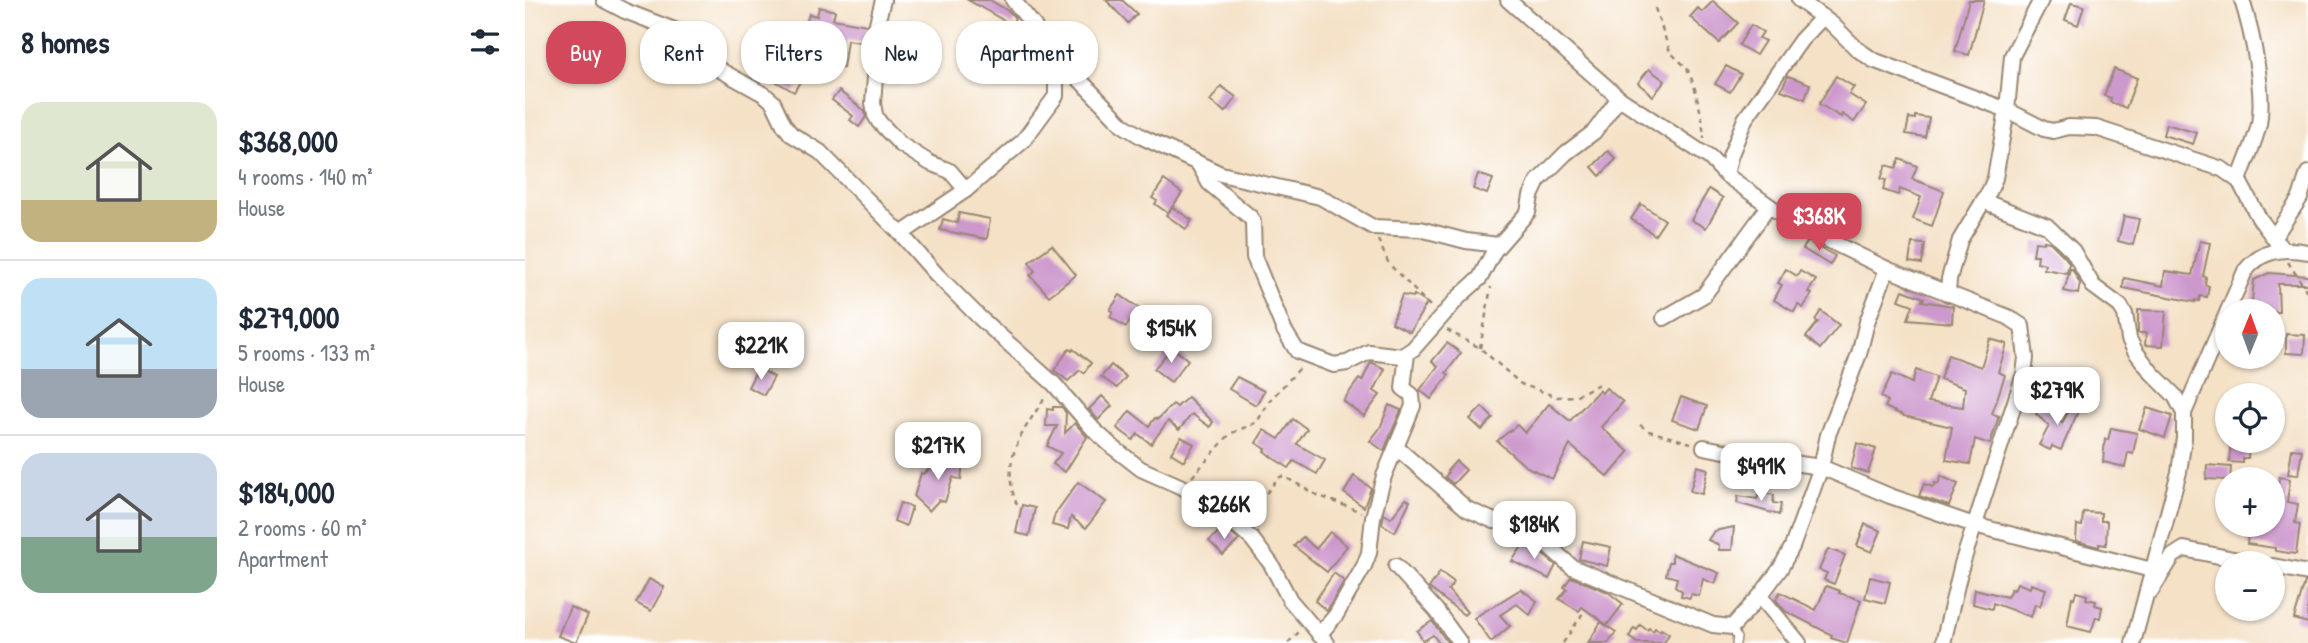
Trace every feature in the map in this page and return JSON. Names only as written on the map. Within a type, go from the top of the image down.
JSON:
[{"type":"street","points":[[604,0],[683,33],[720,71],[765,95],[791,134],[820,152],[901,234],[937,275],[980,318],[1054,384],[1094,429],[1129,461],[1184,488],[1227,517],[1252,539],[1271,564],[1290,600],[1318,634],[1336,614],[1364,566],[1384,476],[1413,406],[1412,395],[1403,388],[1407,354]]},
{"type":"street","points":[[883,0],[876,27],[873,103],[875,115],[901,144],[930,163],[950,170],[966,190]]},
{"type":"street","points":[[1013,0],[1030,21]]},
{"type":"street","points":[[1508,0],[1619,98],[1710,158],[1726,175],[1795,224],[1887,269],[2008,317],[2022,326],[2026,358],[2024,374],[1974,525],[1943,643]]},
{"type":"street","points":[[1799,0],[1873,60],[2007,110],[2044,129],[2053,131],[2069,127],[2096,128],[2222,169],[2239,181],[2259,218],[2278,243],[2308,252]]},
{"type":"street","points":[[1948,295],[1949,279],[1960,240],[1995,178],[2007,110],[2012,56],[2041,0]]},
{"type":"street","points":[[2239,181],[2259,123],[2252,32],[2242,0]]},
{"type":"street","points":[[1726,175],[1745,119],[1801,40],[1823,17]]},
{"type":"street","points":[[901,234],[966,190],[1023,141],[1056,96],[1056,84]]},
{"type":"street","points":[[1084,84],[1123,125],[1142,137],[1239,180],[1320,197],[1373,227],[1420,229],[1466,241],[1498,245]]},
{"type":"street","points":[[1198,163],[1209,183],[1253,222],[1254,257],[1291,344],[1297,351],[1334,365],[1347,363],[1369,352],[1402,356],[1407,354],[1480,278],[1498,245],[1528,212],[1538,181],[1566,153],[1594,132],[1619,98]]},
{"type":"street","points":[[2133,643],[2179,472],[2184,438],[2184,413],[2245,271],[2278,243],[2300,198],[2308,173]]},
{"type":"street","points":[[1983,201],[2047,226],[2073,251],[2093,286],[2120,306],[2125,314],[2129,339],[2135,351],[2175,396],[2184,413]]},
{"type":"street","points":[[1664,318],[1704,295],[1769,206]]},
{"type":"street","points":[[1397,448],[1467,509],[1497,522],[1515,522],[1542,540],[1572,567],[1713,625],[1732,627],[1760,596],[1792,547],[1821,467],[1828,435],[1887,269]]},
{"type":"street","points":[[1704,447],[1821,467],[1890,496],[1974,525],[2152,570]]},
{"type":"street","points":[[2145,601],[2173,556],[2184,549],[2215,555]]},
{"type":"street","points":[[1396,566],[1436,610],[1460,643]]},
{"type":"street","points":[[2285,568],[2308,573]]},
{"type":"street","points":[[1760,596],[1798,643]]},
{"type":"lane","points":[[1732,627],[1736,643]]},
{"type":"path","points":[[1655,8],[1670,52],[1684,64],[1694,85],[1702,118],[1702,135],[1710,158]]},
{"type":"path","points":[[1373,227],[1389,264],[1408,286],[1431,305],[1438,321],[1448,331],[1480,348],[1521,384],[1557,397],[1575,396],[1599,384]]},
{"type":"path","points":[[2278,243],[2308,293]]},
{"type":"path","points":[[1480,348],[1491,284]]},
{"type":"path","points":[[1184,488],[1220,442],[1257,422],[1270,400],[1310,356]]},
{"type":"path","points":[[1017,505],[1010,482],[1015,450],[1019,438],[1054,384]]},
{"type":"path","points":[[1640,425],[1649,431],[1704,447]]},
{"type":"path","points":[[1240,528],[1278,478],[1283,476],[1317,495],[1373,517]]},
{"type":"path","points":[[1563,643],[1583,613]]},
{"type":"path","points":[[1288,643],[1318,634]]},
{"type":"building","points":[[968,0],[990,0],[1015,18],[1014,21],[1005,21]]},
{"type":"building","points":[[1106,0],[1122,0],[1137,14],[1128,23]]},
{"type":"building","points":[[1969,0],[1984,0],[1969,55],[1955,51]]},
{"type":"building","points":[[1713,1],[1738,23],[1719,43],[1690,17],[1698,8],[1702,12]]},
{"type":"building","points":[[2071,3],[2084,6],[2078,25],[2065,20]]},
{"type":"building","points":[[819,7],[835,11],[833,19],[844,21],[807,21],[809,14],[817,16]]},
{"type":"building","points":[[847,21],[861,24],[861,42],[847,40]]},
{"type":"building","points":[[1751,25],[1763,32],[1759,38],[1765,41],[1756,55],[1739,45]]},
{"type":"building","points":[[1726,66],[1741,74],[1730,92],[1715,84]]},
{"type":"building","points":[[1649,69],[1665,81],[1653,96],[1638,83]]},
{"type":"building","points":[[2114,69],[2137,78],[2126,108],[2110,102],[2111,98],[2104,96]]},
{"type":"building","points":[[1788,76],[1810,84],[1805,99],[1781,90]]},
{"type":"building","points":[[1836,76],[1854,87],[1849,94],[1866,105],[1854,122],[1819,104]]},
{"type":"building","points":[[780,84],[799,84],[794,92]]},
{"type":"building","points":[[1221,86],[1236,97],[1225,112],[1210,101]]},
{"type":"building","points":[[839,91],[865,111],[866,117],[859,127],[850,120],[853,116],[832,100]]},
{"type":"building","points":[[1915,116],[1929,118],[1925,137],[1906,134],[1909,118],[1915,119]]},
{"type":"building","points":[[2166,124],[2197,133],[2193,144],[2163,135]]},
{"type":"building","points":[[1608,151],[1616,159],[1600,176],[1592,167]]},
{"type":"building","points":[[1900,159],[1917,166],[1912,179],[1944,191],[1932,226],[1913,219],[1921,197],[1900,189],[1898,195],[1883,190],[1886,180],[1881,179],[1886,165],[1896,168]]},
{"type":"building","points":[[1478,174],[1493,179],[1487,194],[1473,189]]},
{"type":"building","points":[[1164,180],[1182,193],[1168,213],[1155,204],[1157,201],[1152,198]]},
{"type":"building","points":[[1709,189],[1723,198],[1706,228],[1691,220]]},
{"type":"building","points":[[1641,204],[1665,220],[1655,235],[1631,219]]},
{"type":"building","points":[[1172,207],[1192,220],[1186,229],[1166,215]]},
{"type":"building","points":[[959,213],[990,219],[987,239],[940,230],[943,219],[957,223]]},
{"type":"building","points":[[2124,216],[2139,219],[2133,245],[2118,241]]},
{"type":"building","points":[[1808,241],[1835,256],[1830,265],[1803,249]]},
{"type":"building","points":[[2200,241],[2210,243],[2203,276],[2206,277],[2205,285],[2209,286],[2207,297],[2200,296],[2199,301],[2195,302],[2123,288],[2124,278],[2163,286],[2165,271],[2192,275]]},
{"type":"building","points":[[2035,242],[2050,242],[2065,257],[2069,263],[2067,273],[2044,269],[2045,264],[2037,262],[2038,255],[2033,255]]},
{"type":"building","points":[[1912,243],[1925,244],[1922,264],[1909,262]]},
{"type":"building","points":[[1052,245],[1076,275],[1049,296],[1030,275],[1035,271],[1029,262]]},
{"type":"building","points":[[1786,269],[1797,276],[1800,271],[1816,280],[1808,292],[1812,294],[1803,308],[1798,305],[1794,312],[1774,300],[1782,285],[1778,283]]},
{"type":"building","points":[[2070,269],[2080,283],[2078,294],[2064,291]]},
{"type":"building","points":[[2269,273],[2308,276],[2308,284],[2278,284],[2279,299],[2252,299],[2254,280]]},
{"type":"building","points":[[1903,290],[1924,298],[1922,301],[1953,306],[1952,323],[1908,319],[1913,305],[1899,300]]},
{"type":"building","points":[[1120,295],[1146,313],[1137,326],[1130,321],[1126,327],[1110,317],[1113,312],[1110,310]]},
{"type":"building","points":[[1402,295],[1414,295],[1427,303],[1410,332],[1392,323]]},
{"type":"building","points":[[2138,310],[2166,311],[2163,346],[2145,345],[2146,333],[2138,333]]},
{"type":"building","points":[[1821,311],[1839,325],[1820,349],[1806,337],[1818,322],[1815,320]]},
{"type":"building","points":[[2286,334],[2305,335],[2304,354],[2286,353]]},
{"type":"building","points":[[1990,339],[2007,344],[1998,372],[2005,375],[1992,414],[1999,416],[1990,444],[1975,439],[1970,464],[1946,460],[1952,427],[1904,416],[1885,407],[1888,401],[1881,397],[1892,374],[1912,383],[1916,370],[1936,377],[1928,402],[1963,407],[1965,388],[1940,379],[1948,355],[1981,367]]},
{"type":"building","points":[[1447,343],[1461,353],[1431,399],[1420,390],[1438,366],[1432,361]]},
{"type":"building","points":[[1172,347],[1188,360],[1171,382],[1154,369]]},
{"type":"building","points":[[1069,349],[1073,349],[1091,363],[1084,373],[1080,370],[1068,381],[1054,370]]},
{"type":"building","points":[[1371,362],[1385,369],[1374,391],[1380,395],[1364,416],[1343,401],[1359,379],[1362,381]]},
{"type":"building","points":[[1111,365],[1126,377],[1117,388],[1101,377]]},
{"type":"building","points":[[758,368],[774,377],[764,395],[748,387]]},
{"type":"building","points":[[1237,377],[1264,391],[1256,405],[1229,389]]},
{"type":"building","points":[[1606,388],[1623,402],[1601,427],[1629,452],[1608,477],[1570,445],[1552,479],[1525,466],[1497,441],[1517,425],[1525,433],[1549,404],[1570,421],[1599,390],[1602,393]]},
{"type":"building","points":[[1102,396],[1112,406],[1098,420],[1089,409]]},
{"type":"building","points":[[1188,397],[1213,422],[1210,427],[1192,414],[1179,430],[1168,421],[1151,444],[1138,434],[1133,440],[1117,428],[1130,411],[1149,426],[1173,404],[1177,407]]},
{"type":"building","points":[[1681,397],[1707,406],[1699,429],[1672,420]]},
{"type":"building","points":[[2073,403],[2080,407],[2061,450],[2052,446],[2050,450],[2039,445],[2049,426],[2036,414],[2044,405],[2062,423]]},
{"type":"building","points":[[1389,405],[1401,410],[1384,451],[1370,441],[1380,428]]},
{"type":"building","points":[[1053,407],[1062,407],[1066,413],[1065,433],[1075,423],[1087,437],[1065,472],[1053,464],[1061,453],[1047,446],[1057,426],[1046,426],[1047,409],[1053,410]]},
{"type":"building","points":[[1482,407],[1493,418],[1482,430],[1470,419]]},
{"type":"building","points":[[2147,408],[2172,416],[2165,438],[2139,429]]},
{"type":"building","points":[[1293,419],[1307,429],[1297,444],[1325,460],[1317,474],[1294,461],[1289,468],[1256,443],[1264,430],[1279,439]]},
{"type":"building","points":[[2111,428],[2137,433],[2133,454],[2128,452],[2125,467],[2103,462],[2105,439],[2108,440]]},
{"type":"building","points":[[1181,437],[1194,444],[1184,461],[1171,453]]},
{"type":"building","points":[[1857,443],[1876,449],[1868,473],[1851,468]]},
{"type":"building","points":[[2292,449],[2302,450],[2298,475],[2288,474]]},
{"type":"building","points":[[2230,453],[2248,453],[2248,458],[2243,458],[2243,463],[2229,462]]},
{"type":"building","points":[[943,457],[963,461],[961,480],[953,477],[945,502],[939,500],[929,511],[914,497],[921,473],[924,474]]},
{"type":"building","points":[[1456,461],[1466,470],[1453,484],[1445,477]]},
{"type":"building","points":[[2207,465],[2231,467],[2215,467],[2215,479],[2206,479]]},
{"type":"building","points":[[1697,466],[1708,469],[1702,494],[1690,491]]},
{"type":"building","points":[[1354,476],[1371,488],[1364,507],[1344,493]]},
{"type":"building","points":[[1941,476],[1958,484],[1949,506],[1919,496],[1924,484],[1933,487],[1935,483],[1938,484]]},
{"type":"building","points":[[2285,478],[2290,479],[2287,502],[2298,504],[2295,523],[2300,524],[2296,554],[2247,544],[2248,537],[2285,537]]},
{"type":"building","points":[[1078,482],[1106,502],[1086,528],[1071,517],[1068,529],[1052,525],[1055,514]]},
{"type":"building","points":[[1763,493],[1774,495],[1773,503],[1781,504],[1779,515],[1737,503],[1738,496],[1757,499],[1758,496],[1762,497]]},
{"type":"building","points":[[1406,499],[1410,501],[1395,532],[1382,524],[1384,514],[1391,518]]},
{"type":"building","points":[[900,503],[912,507],[906,526],[894,521]]},
{"type":"building","points":[[1022,505],[1035,508],[1029,536],[1016,533]]},
{"type":"building","points":[[2083,512],[2101,513],[2101,521],[2107,521],[2106,545],[2099,544],[2099,547],[2076,541],[2077,525],[2082,526]]},
{"type":"building","points":[[1865,524],[1881,531],[1872,552],[1857,546]]},
{"type":"building","points":[[1224,527],[1239,540],[1223,555],[1209,541]]},
{"type":"building","points":[[1734,527],[1732,550],[1719,550],[1719,545],[1708,540],[1714,531]]},
{"type":"building","points":[[1330,532],[1347,546],[1327,572],[1294,546],[1303,537],[1316,549]]},
{"type":"building","points":[[1526,541],[1556,565],[1549,579],[1512,561]]},
{"type":"building","points":[[1583,541],[1611,547],[1607,566],[1579,559]]},
{"type":"building","points":[[1828,549],[1845,555],[1834,584],[1824,580],[1827,573],[1819,570]]},
{"type":"building","points":[[1672,554],[1719,573],[1715,584],[1703,579],[1699,596],[1681,596],[1682,591],[1675,586],[1677,578],[1666,575],[1669,562],[1672,562]]},
{"type":"building","points":[[1440,572],[1454,582],[1448,590],[1467,612],[1464,615],[1429,588]]},
{"type":"building","points":[[1334,573],[1344,581],[1327,611],[1315,601]]},
{"type":"building","points":[[1571,577],[1608,592],[1623,604],[1607,625],[1582,607],[1579,611],[1559,599],[1567,589],[1564,587]]},
{"type":"building","points":[[1870,577],[1890,582],[1885,603],[1865,598]]},
{"type":"building","points":[[649,579],[664,587],[651,611],[636,603]]},
{"type":"building","points":[[2305,582],[2308,582],[2308,623],[2294,619]]},
{"type":"building","points":[[2017,583],[2030,588],[2031,584],[2046,589],[2040,606],[2035,604],[2031,617],[1993,603],[1992,609],[1973,604],[1975,589],[2007,597]]},
{"type":"building","points":[[1826,586],[1861,600],[1847,643],[1831,638],[1832,635],[1785,611],[1776,600],[1780,592],[1816,610]]},
{"type":"building","points":[[1521,589],[1537,601],[1530,615],[1517,604],[1500,615],[1510,626],[1491,642],[1474,618]]},
{"type":"building","points":[[2076,592],[2087,595],[2086,599],[2096,601],[2095,605],[2102,607],[2100,618],[2096,617],[2091,632],[2067,626],[2072,597],[2074,598]]},
{"type":"building","points":[[570,607],[588,615],[576,643],[558,636]]},
{"type":"building","points":[[1432,621],[1448,643],[1439,643],[1433,635],[1423,641],[1417,631]]},
{"type":"building","points":[[1601,622],[1616,632],[1608,643],[1588,643]]},
{"type":"building","points":[[1640,625],[1647,630],[1661,629],[1669,634],[1664,643],[1637,643],[1629,637],[1634,628],[1637,630]]}]
